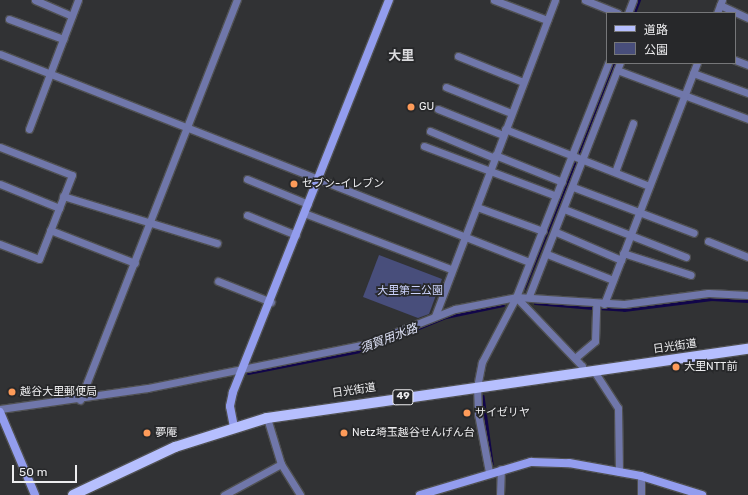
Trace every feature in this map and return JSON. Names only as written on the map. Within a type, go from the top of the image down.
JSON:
[{"type":"main road","name":"日光街道","points":[[73,495],[146,459],[234,426],[267,418],[748,349]]},
{"type":"street","points":[[35,0],[72,16]]},
{"type":"street","points":[[29,129],[78,0]]},
{"type":"street","points":[[80,400],[189,127],[237,0]]},
{"type":"street","points":[[234,426],[230,406],[243,369],[271,302],[304,213],[389,0]]},
{"type":"street","points":[[494,0],[547,20]]},
{"type":"street","points":[[435,316],[451,269],[477,207],[511,113],[555,0]]},
{"type":"street","points":[[584,0],[615,12]]},
{"type":"street","points":[[628,12],[633,0]]},
{"type":"street","points":[[721,3],[748,18]]},
{"type":"street","points":[[10,19],[63,39]]},
{"type":"street","points":[[0,54],[50,72],[465,238],[529,262]]},
{"type":"street","points":[[458,56],[523,82]]},
{"type":"street","points":[[736,60],[748,65]]},
{"type":"street","points":[[489,472],[480,430],[477,387],[482,362],[516,297],[608,64]]},
{"type":"street","points":[[604,304],[697,64]]},
{"type":"street","points":[[529,296],[556,232],[619,66],[684,97],[748,119]]},
{"type":"street","points":[[693,73],[748,93]]},
{"type":"street","points":[[446,87],[511,113]]},
{"type":"street","points":[[438,109],[572,156],[650,186]]},
{"type":"street","points":[[615,172],[633,123]]},
{"type":"street","points":[[430,132],[562,182]]},
{"type":"street","points":[[424,146],[556,196]]},
{"type":"street","points":[[0,147],[72,175],[39,259],[0,244]]},
{"type":"street","points":[[246,179],[308,204]]},
{"type":"street","points":[[0,184],[58,208]]},
{"type":"street","points":[[573,187],[694,233]]},
{"type":"street","points":[[64,196],[152,221],[217,243]]},
{"type":"street","points":[[477,207],[542,231]]},
{"type":"street","points":[[564,209],[686,257]]},
{"type":"street","points":[[304,213],[451,269]]},
{"type":"street","points":[[247,215],[296,235]]},
{"type":"street","points":[[50,230],[135,263]]},
{"type":"street","points":[[556,232],[622,256],[691,275]]},
{"type":"street","points":[[708,241],[748,257]]},
{"type":"street","points":[[547,254],[613,280]]},
{"type":"street","points":[[218,281],[271,302]]},
{"type":"street","points":[[0,409],[80,400],[366,344],[435,316],[516,297],[529,296],[604,304],[708,293],[748,295]]},
{"type":"street","points":[[516,297],[588,372],[618,408],[619,472]]},
{"type":"street","points":[[575,358],[595,341],[596,303]]},
{"type":"street","points":[[0,412],[35,495]]},
{"type":"street","points":[[267,418],[281,464],[300,495]]},
{"type":"street","points":[[420,495],[489,472],[544,462],[641,476],[702,495]]},
{"type":"street","points":[[224,495],[281,464]]},
{"type":"street","points":[[500,495],[501,469]]},
{"type":"street","points":[[641,476],[641,495]]},
{"type":"green space","name":"大里第二公園","points":[[379,255],[442,279],[429,314],[418,318],[363,297]]},
{"type":"waterway","points":[[634,12],[639,0]]},
{"type":"waterway","points":[[524,288],[615,64]]},
{"type":"waterway","name":"須賀用水路","points":[[598,308],[624,310],[711,299],[748,301]]},
{"type":"waterway","name":"須賀用水路","points":[[535,303],[593,308]]},
{"type":"waterway","name":"須賀用水路","points":[[248,373],[365,350],[446,317],[503,305]]},
{"type":"waterway","points":[[483,396],[492,463]]},
{"type":"place","name":"GU","points":[[411,107]]},
{"type":"place","name":"セブン-イレブン","points":[[294,184]]},
{"type":"place","name":"大里NTT前","points":[[676,367]]},
{"type":"place","name":"越谷大里郵便局","points":[[12,392]]},
{"type":"place","name":"サイゼリヤ","points":[[467,413]]},
{"type":"place","name":"夢庵","points":[[147,433]]},
{"type":"place","name":"Netz埼玉越谷せんげん台","points":[[344,433]]},
{"type":"district","name":"大里","points":[[401,56]]}]
